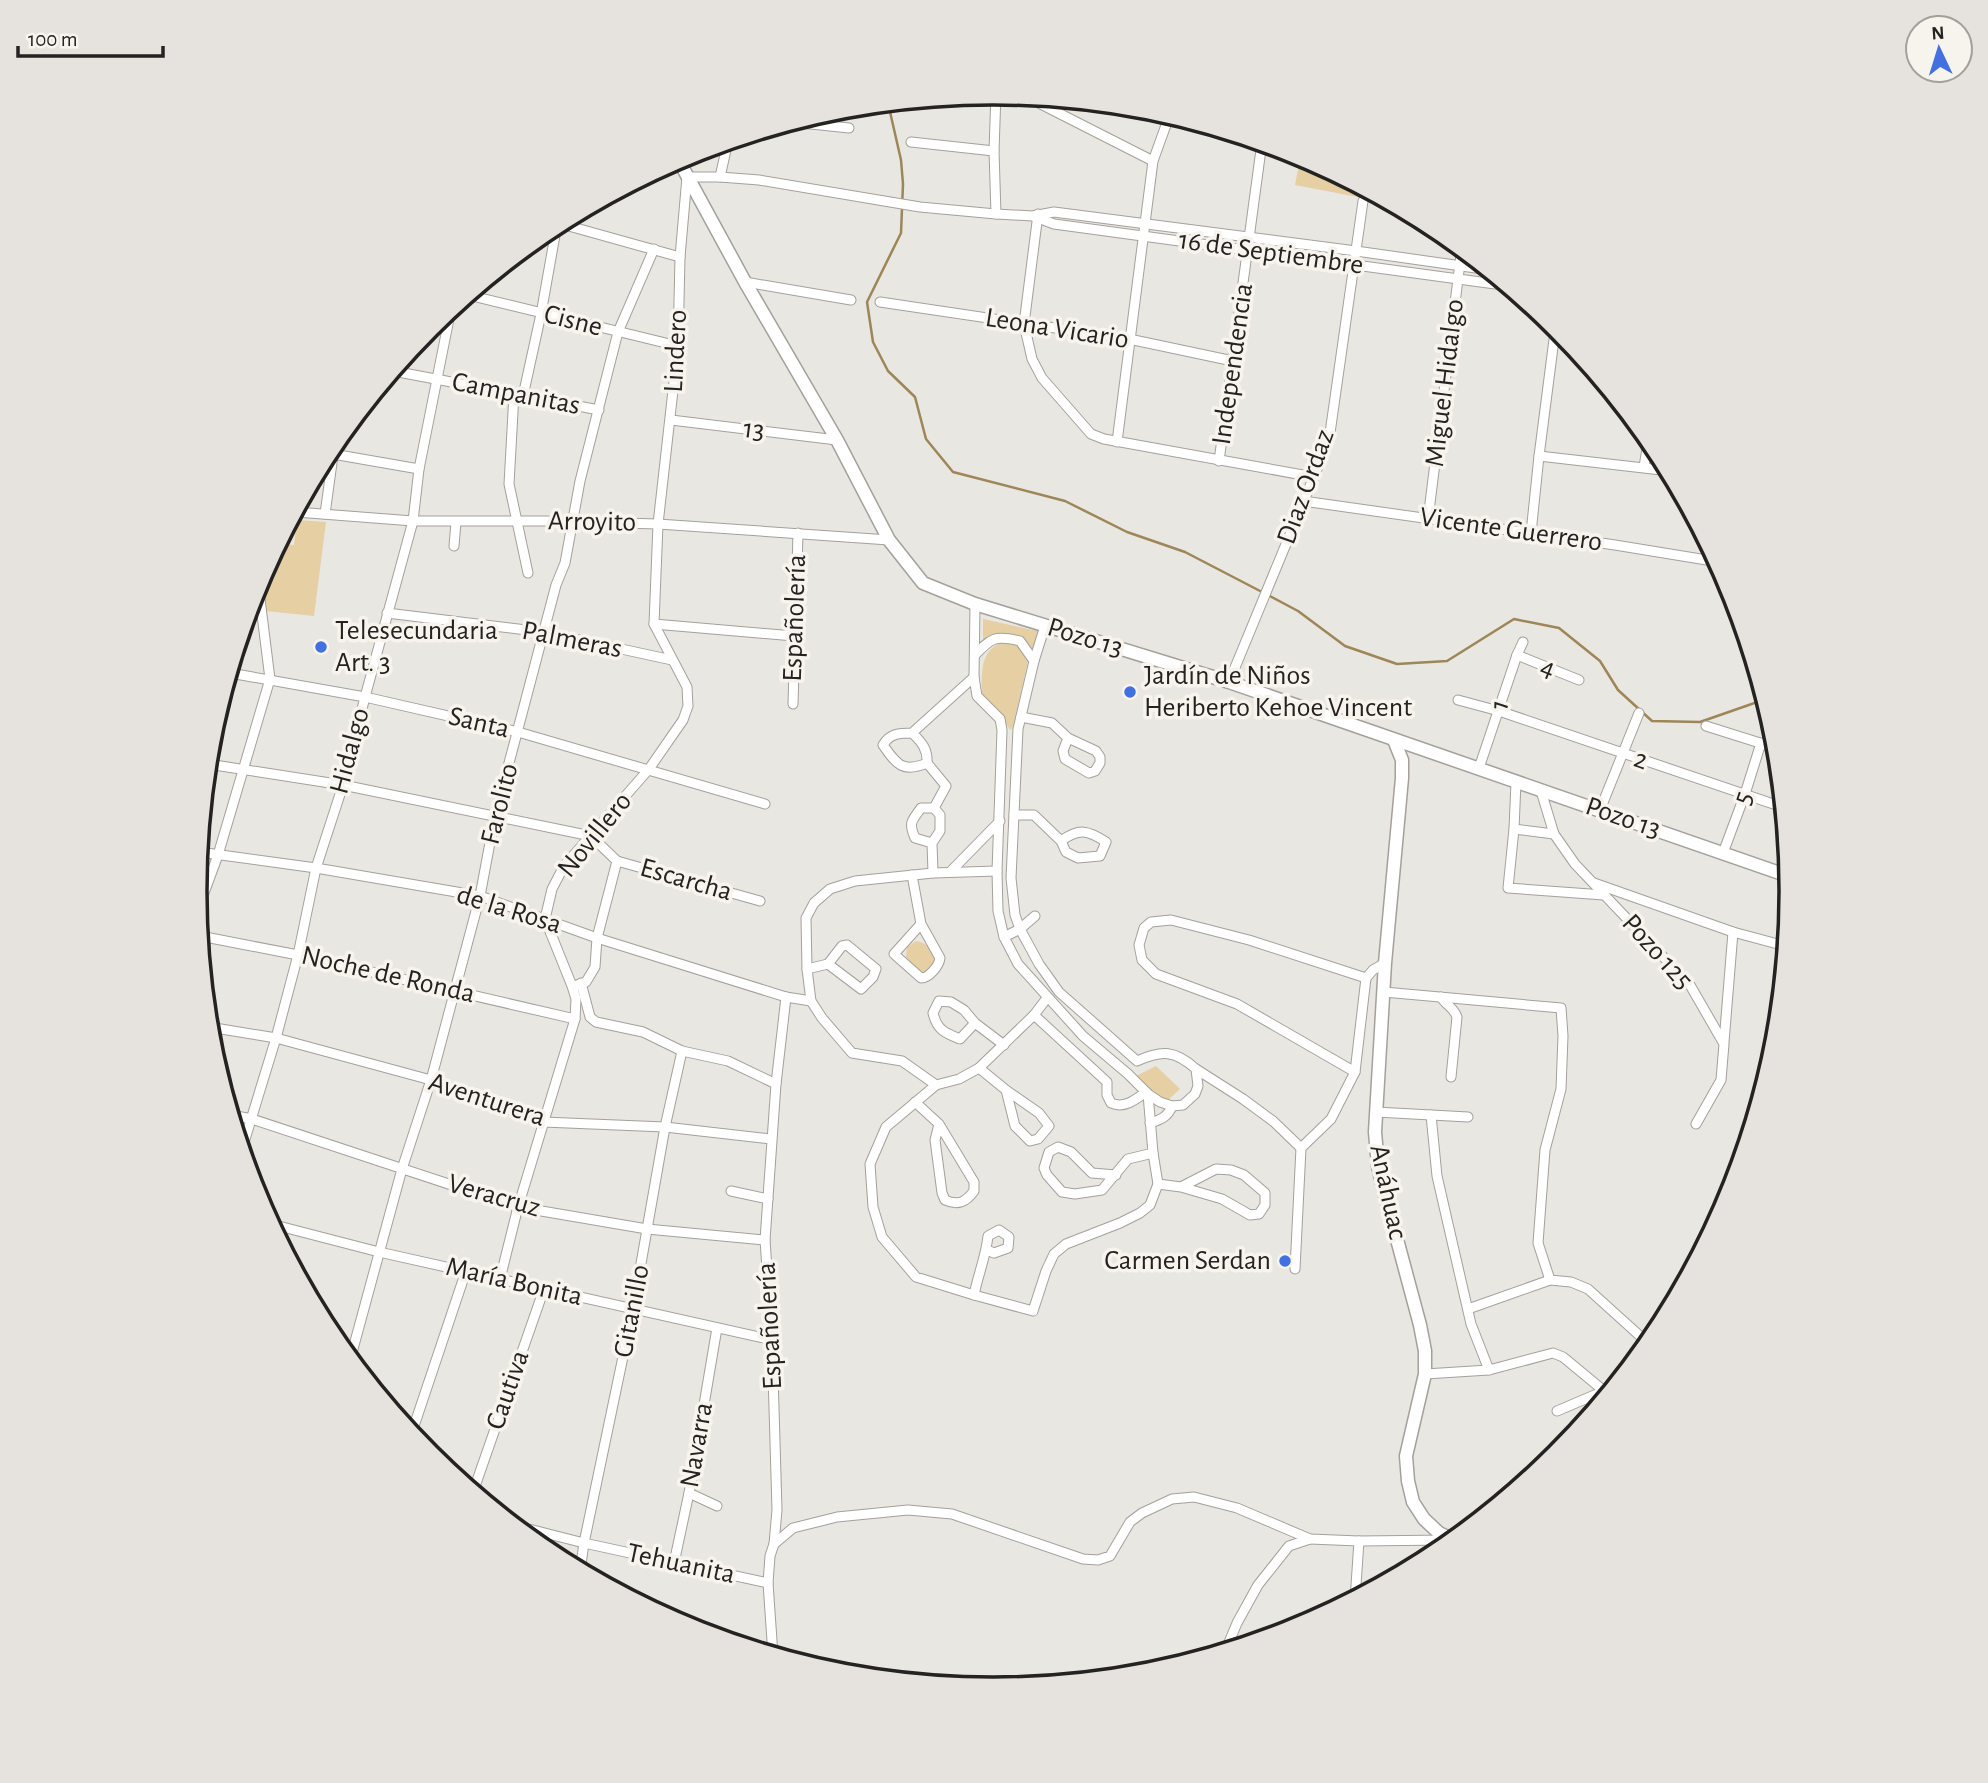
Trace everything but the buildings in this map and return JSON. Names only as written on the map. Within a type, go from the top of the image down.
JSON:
[{"type":"main road","name":"Pozo 13","points":[[683,169],[837,440],[889,540],[923,583],[975,604],[1229,682],[1780,873]]},
{"type":"main road","name":"Anáhuac","points":[[1394,740],[1402,760],[1402,778],[1385,963],[1375,1132],[1378,1166],[1420,1325],[1424,1351],[1425,1374],[1406,1456],[1408,1481],[1413,1502],[1424,1519],[1444,1536]]},
{"type":"street","points":[[996,105],[996,215]]},
{"type":"street","points":[[1047,107],[1153,161]]},
{"type":"street","points":[[820,125],[849,128]]},
{"type":"street","points":[[1117,442],[1153,161],[1166,125]]},
{"type":"street","points":[[911,142],[994,151]]},
{"type":"street","name":"Independencia","points":[[1219,461],[1261,152]]},
{"type":"street","points":[[720,177],[725,153]]},
{"type":"street","name":"16 de Septiembre","points":[[687,177],[759,180],[920,208],[996,215],[1036,216],[1054,212],[1144,222],[1473,268]]},
{"type":"street","name":"Lindero","points":[[659,524],[678,346],[680,257],[687,177]]},
{"type":"street","name":"Diaz Ordaz","points":[[1229,682],[1329,440],[1363,201]]},
{"type":"street","points":[[1036,216],[1024,324],[1032,359],[1042,378],[1091,434],[1117,442],[1314,477]]},
{"type":"street","name":"16 de Septiembre","points":[[1036,216],[1054,224],[1493,284]]},
{"type":"street","points":[[574,227],[680,257]]},
{"type":"street","points":[[528,573],[509,484],[518,395],[541,314],[555,239]]},
{"type":"street","name":"Farolito","points":[[353,1347],[480,896],[495,816],[556,585],[565,563],[572,522],[618,332],[654,249]]},
{"type":"street","name":"Miguel Hidalgo","points":[[1428,519],[1460,259]]},
{"type":"street","points":[[745,282],[851,300]]},
{"type":"street","name":"Cisne","points":[[478,298],[678,346]]},
{"type":"street","name":"Leona Vicario","points":[[880,302],[1129,339],[1233,361]]},
{"type":"street","name":"Hidalgo","points":[[246,1136],[276,1038],[298,955],[316,868],[343,785],[413,520],[419,469],[447,326]]},
{"type":"street","points":[[1531,533],[1554,339]]},
{"type":"street","name":"Campanitas","points":[[403,373],[599,410]]},
{"type":"street","name":"13","points":[[671,420],[837,440]]},
{"type":"street","points":[[1644,467],[1646,452]]},
{"type":"street","points":[[340,456],[419,469]]},
{"type":"street","points":[[1539,456],[1657,469]]},
{"type":"street","points":[[325,514],[328,474]]},
{"type":"street","name":"Vicente Guerrero","points":[[1303,501],[1707,560]]},
{"type":"street","name":"Arroyito","points":[[305,513],[456,522],[659,524],[889,540]]},
{"type":"street","points":[[454,546],[456,522]]},
{"type":"street","name":"Novillero","points":[[545,919],[552,889],[564,866],[649,769],[683,720],[688,706],[687,687],[654,624],[659,524]]},
{"type":"street","name":"Españolería","points":[[793,704],[798,533]]},
{"type":"street","points":[[975,604],[974,677],[977,695],[1000,719],[1002,730],[997,871],[998,911],[1004,937],[1018,964],[1047,998],[1083,1036],[1160,1102],[1172,1106],[1182,1105],[1195,1094],[1198,1086],[1196,1069]]},
{"type":"street","name":"Palmeras","points":[[387,613],[543,632],[672,660]]},
{"type":"street","points":[[207,884],[270,679],[258,616]]},
{"type":"street","name":"Palmeras","points":[[654,624],[794,636]]},
{"type":"street","points":[[1045,626],[1018,729],[1011,886],[1015,915],[1039,964],[1059,992],[1137,1061]]},
{"type":"street","points":[[975,655],[989,640],[1004,637],[1020,640],[1034,661]]},
{"type":"street","name":"1","points":[[1479,768],[1523,642]]},
{"type":"street","name":"4","points":[[1517,655],[1579,680]]},
{"type":"street","name":"Santa","points":[[238,674],[365,697],[518,732],[765,804]]},
{"type":"street","points":[[912,733],[974,677]]},
{"type":"street","name":"2","points":[[1458,699],[1776,805]]},
{"type":"street","points":[[1600,810],[1639,713]]},
{"type":"street","points":[[1021,717],[1052,723],[1068,738],[1096,751],[1101,763],[1095,771],[1089,773],[1065,759],[1063,751],[1068,738]]},
{"type":"street","points":[[1706,726],[1766,745]]},
{"type":"street","points":[[1002,730],[1018,729]]},
{"type":"street","points":[[927,763],[913,769],[902,767],[883,745],[887,738],[897,733],[912,733],[922,742],[928,755],[927,763],[946,786],[934,808]]},
{"type":"street","name":"5","points":[[1723,853],[1761,743]]},
{"type":"street","points":[[218,765],[343,785],[591,836]]},
{"type":"street","points":[[1516,782],[1508,888],[1604,895]]},
{"type":"street","name":"Pozo 125","points":[[1541,791],[1554,834],[1575,864],[1690,985],[1724,1044]]},
{"type":"street","points":[[932,843],[915,838],[910,827],[911,821],[921,808],[934,808]]},
{"type":"street","points":[[933,873],[932,843],[940,831],[940,816],[934,808]]},
{"type":"street","points":[[1014,815],[1034,815],[1061,841],[1066,852],[1078,858],[1100,856],[1106,842],[1092,832],[1073,832],[1061,841]]},
{"type":"street","points":[[950,872],[1000,821]]},
{"type":"street","points":[[1514,829],[1554,834]]},
{"type":"street","name":"Escarcha","points":[[591,836],[617,861],[760,901]]},
{"type":"street","name":"de la Rosa","points":[[208,853],[316,868],[480,896],[597,939],[786,997],[811,1001]]},
{"type":"street","points":[[577,985],[586,982],[595,967],[597,939],[617,861]]},
{"type":"street","points":[[936,1085],[902,1061],[852,1053],[822,1018],[811,1001],[806,918],[814,903],[830,889],[855,881],[933,873],[997,871]]},
{"type":"street","points":[[912,875],[920,924],[940,958],[940,962],[927,978],[921,978],[894,954],[920,924]]},
{"type":"street","points":[[1591,882],[1734,932],[1779,944]]},
{"type":"street","points":[[1004,937],[1020,929],[1035,916]]},
{"type":"street","points":[[545,919],[590,1017],[596,1022],[643,1032],[682,1051],[729,1061],[776,1084]]},
{"type":"street","points":[[1355,1072],[1237,1004],[1156,974],[1142,960],[1139,944],[1144,928],[1150,922],[1171,920],[1249,940],[1366,978]]},
{"type":"street","points":[[1696,1124],[1721,1080],[1734,932]]},
{"type":"street","name":"Noche de Ronda","points":[[209,938],[298,955],[575,1019]]},
{"type":"street","points":[[807,969],[828,964],[842,946],[847,945],[876,969],[873,977],[860,989],[828,964]]},
{"type":"street","points":[[1295,1269],[1301,1148],[1331,1119],[1355,1072],[1366,978],[1385,963]]},
{"type":"street","points":[[499,1279],[575,1019],[577,985]]},
{"type":"street","points":[[1384,992],[1561,1007],[1561,1089],[1545,1150],[1538,1243],[1550,1280]]},
{"type":"street","name":"Españolería","points":[[772,1646],[768,1583],[777,1510],[772,1340],[765,1240],[771,1139],[786,997]]},
{"type":"street","points":[[1441,997],[1455,1010],[1457,1017],[1451,1077]]},
{"type":"street","points":[[1047,998],[1034,1015],[979,1068],[959,1079],[936,1085],[886,1128],[870,1164],[873,1207],[882,1237],[916,1277],[1032,1311],[1054,1254],[1066,1244],[1140,1213],[1150,1205],[1158,1184],[1147,1093]]},
{"type":"street","points":[[975,1023],[960,1039],[946,1034],[936,1024],[933,1013],[939,1002],[951,1002],[1004,1045]]},
{"type":"street","points":[[1034,1015],[1107,1082],[1107,1095],[1111,1103],[1117,1106],[1130,1103],[1147,1093]]},
{"type":"street","name":"Aventurera","points":[[220,1029],[276,1038],[430,1080],[543,1122],[665,1127],[771,1139]]},
{"type":"street","name":"Gitanillo","points":[[581,1561],[634,1309],[665,1127],[682,1051]]},
{"type":"street","points":[[1128,1074],[1137,1061],[1152,1055],[1179,1055],[1273,1121],[1301,1148]]},
{"type":"street","points":[[979,1068],[1039,1113],[1049,1126],[1038,1139],[1030,1141],[1016,1126],[1006,1090]]},
{"type":"street","points":[[915,1102],[939,1124],[974,1182],[974,1191],[967,1200],[954,1204],[946,1200],[942,1193],[935,1140],[939,1124]]},
{"type":"street","points":[[1150,1123],[1162,1119],[1172,1106]]},
{"type":"street","points":[[1377,1112],[1468,1118]]},
{"type":"street","points":[[1431,1115],[1437,1177],[1476,1339],[1489,1370]]},
{"type":"street","name":"Veracruz","points":[[241,1117],[518,1207],[647,1229],[765,1240]]},
{"type":"street","points":[[1116,1175],[1092,1173],[1071,1152],[1058,1147],[1049,1152],[1044,1168],[1062,1192],[1075,1194],[1102,1190],[1116,1175],[1128,1159],[1153,1153]]},
{"type":"street","points":[[1158,1184],[1196,1190],[1222,1199],[1250,1215],[1259,1214],[1265,1206],[1265,1193],[1244,1175],[1231,1170],[1216,1169],[1181,1187]]},
{"type":"street","points":[[731,1191],[768,1199]]},
{"type":"street","name":"María Bonita","points":[[283,1227],[379,1252],[772,1340]]},
{"type":"street","points":[[974,1295],[987,1250]]},
{"type":"street","points":[[415,1423],[466,1271]]},
{"type":"street","points":[[1468,1309],[1550,1280],[1572,1282],[1588,1289],[1641,1338]]},
{"type":"street","name":"Cautiva","points":[[476,1484],[544,1289]]},
{"type":"street","name":"Navarra","points":[[674,1563],[689,1493],[717,1328]]},
{"type":"street","points":[[1425,1374],[1489,1370],[1553,1353],[1563,1357],[1602,1389]]},
{"type":"street","points":[[1557,1411],[1596,1397]]},
{"type":"street","points":[[689,1493],[717,1506]]},
{"type":"street","points":[[774,1544],[793,1528],[837,1517],[908,1510],[952,1514],[1083,1559],[1098,1560],[1110,1556],[1130,1522],[1142,1513],[1172,1499],[1194,1497],[1237,1507],[1310,1539],[1359,1542],[1438,1540]]},
{"type":"street","name":"Tehuanita","points":[[538,1531],[768,1583]]},
{"type":"street","points":[[1229,1641],[1258,1585],[1289,1546],[1310,1539]]},
{"type":"street","points":[[1356,1590],[1359,1542]]},
{"type":"shaded area","points":[[1299,167],[1365,199],[1295,185]]},
{"type":"shaded area","points":[[301,520],[326,522],[314,616],[266,611],[267,591],[289,545],[294,545],[296,531]]},
{"type":"shaded area","points":[[983,619],[1037,631],[1034,656],[1022,641],[983,643]]},
{"type":"shaded area","points":[[1004,642],[1017,643],[1029,656],[1013,727],[1010,730],[999,712],[982,695],[982,671],[986,656],[996,645]]},
{"type":"shaded area","points":[[916,941],[928,946],[934,955],[935,964],[926,972],[919,971],[906,957],[907,947]]},
{"type":"shaded area","points":[[1156,1066],[1180,1089],[1167,1101],[1157,1100],[1136,1076]]},
{"type":"waterway","points":[[890,112],[901,160],[901,233],[867,302],[873,342],[888,371],[915,397],[926,439],[953,472],[1065,501],[1127,532],[1185,552],[1262,592]]},
{"type":"waterway","points":[[1268,595],[1298,611],[1345,646],[1397,664],[1447,661],[1514,619],[1559,628],[1600,661],[1618,690],[1652,721],[1700,722],[1757,702]]},
{"type":"place","name":"Telesecundaria Art. 3","points":[[321,647]]},
{"type":"place","name":"Jardín de Niños Heriberto Kehoe Vincent","points":[[1130,692]]},
{"type":"place","name":"Carmen Serdan","points":[[1285,1261]]}]
